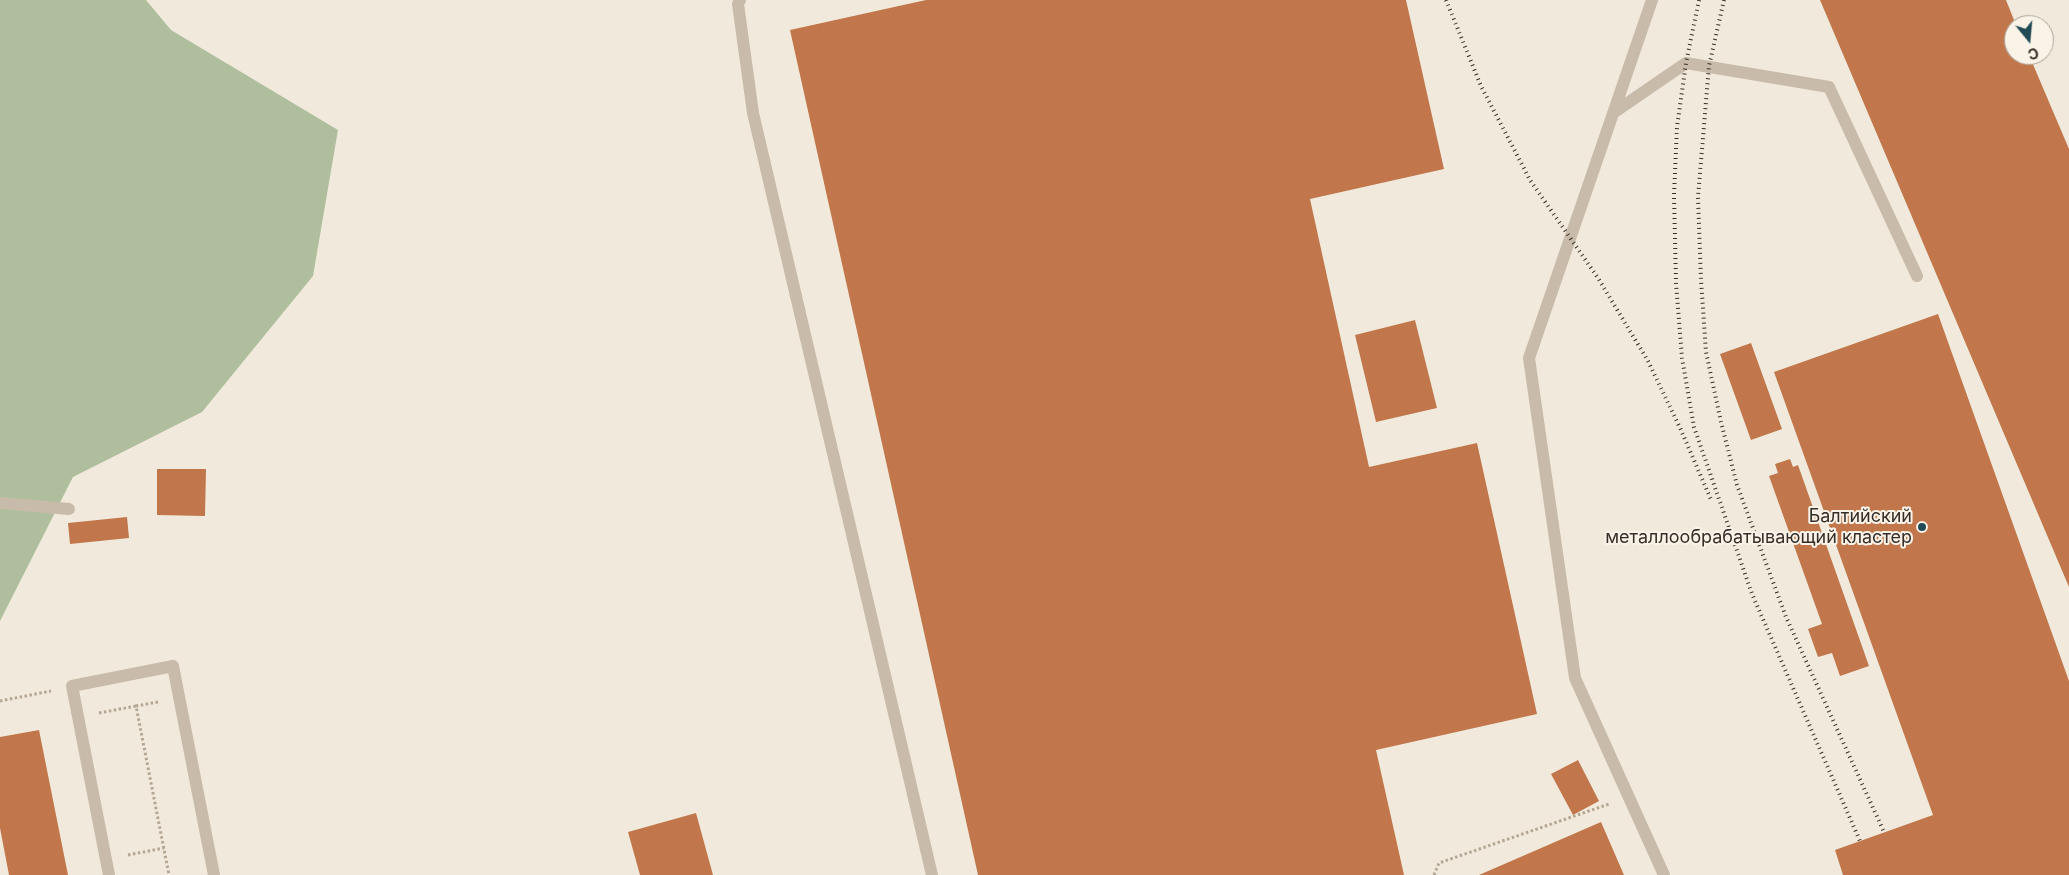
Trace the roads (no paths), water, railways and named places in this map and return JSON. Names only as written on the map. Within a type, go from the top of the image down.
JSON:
[{"type":"lane","points":[[1652,0],[1529,358],[1575,678],[1664,875]]},
{"type":"lane","points":[[739,1],[754,113],[932,875]]},
{"type":"lane","points":[[1613,113],[1686,63],[1829,87],[1917,276]]},
{"type":"lane","points":[[0,503],[69,510]]},
{"type":"lane","points":[[109,875],[72,686],[173,666],[214,875]]},
{"type":"railway","points":[[1446,0],[1481,86],[1530,180],[1598,278],[1648,361],[1681,430],[1712,502]]},
{"type":"railway","points":[[1699,0],[1686,63],[1677,127],[1674,195],[1676,283],[1682,358],[1694,427],[1752,594],[1860,841]]},
{"type":"railway","points":[[1724,0],[1709,66],[1698,197],[1706,352],[1737,485],[1786,617],[1884,832]]},
{"type":"place","name":"Балтийский металлообрабатывающий кластер","points":[[1922,527]]}]
